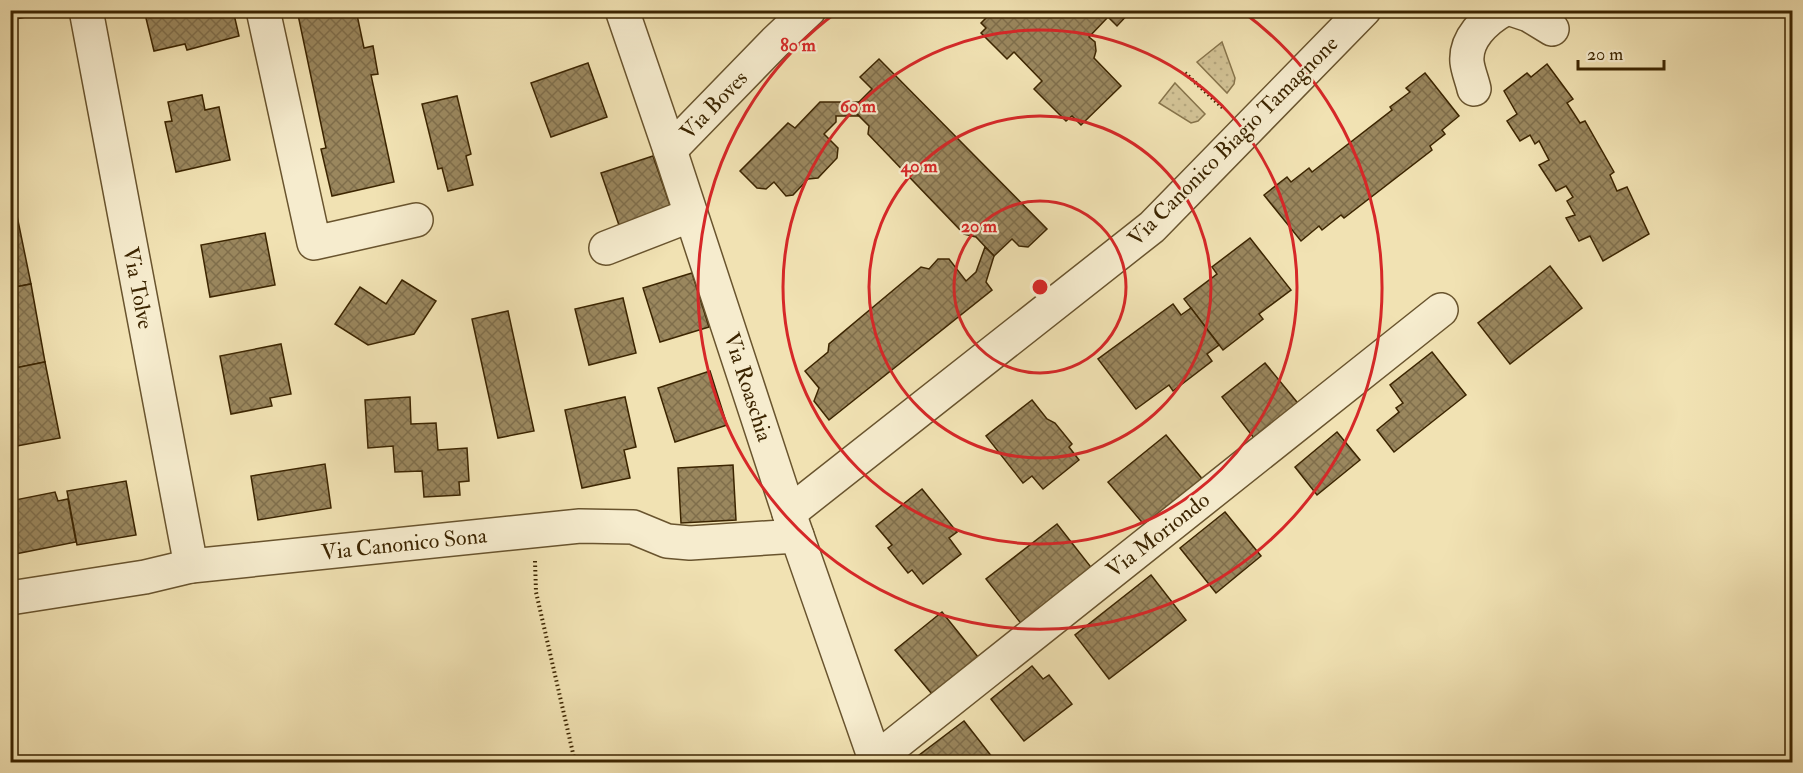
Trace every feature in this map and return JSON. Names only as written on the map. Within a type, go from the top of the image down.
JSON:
[{"type":"street","name":"Via Tolve","points":[[86,10],[191,566]]},
{"type":"street","points":[[263,10],[314,243],[416,220]]},
{"type":"street","name":"Via Roaschia","points":[[622,10],[692,215],[793,525],[876,761]]},
{"type":"street","name":"Via Boves","points":[[670,150],[809,10]]},
{"type":"street","name":"Via Canonico Biagio Tamagnone","points":[[793,525],[1152,227],[1364,10]]},
{"type":"street","points":[[1474,89],[1467,61],[1468,48],[1476,33],[1497,12],[1528,15],[1552,29]]},
{"type":"street","points":[[606,248],[692,215]]},
{"type":"street","name":"Via Moriondo","points":[[876,761],[1441,310]]},
{"type":"street","name":"Via Canonico Sona","points":[[10,598],[145,577],[191,566],[580,526],[633,527],[667,541],[690,543],[793,525]]},
{"type":"path","points":[[1185,74],[1246,131]]},
{"type":"path","points":[[533,531],[536,592],[575,762]]},
{"type":"shaded area","points":[[1222,42],[1235,78],[1234,84],[1227,93],[1197,62]]},
{"type":"shaded area","points":[[1175,83],[1205,114],[1198,121],[1191,123],[1159,103]]},
{"type":"building","points":[[10,10],[36,10],[37,15],[10,20]]},
{"type":"building","points":[[144,10],[233,10],[239,36],[187,50],[185,44],[154,51]]},
{"type":"building","points":[[297,10],[356,10],[364,48],[373,46],[378,74],[371,75],[394,182],[332,196],[321,149],[326,148]]},
{"type":"building","points":[[994,10],[1132,10],[1117,26],[1108,17],[1089,37],[1095,42],[1094,58],[1121,86],[1081,125],[1072,116],[1066,121],[1034,89],[1042,81],[1014,52],[1007,59],[981,33],[986,28],[981,23]]},
{"type":"building","points":[[879,59],[1047,229],[1028,247],[1019,246],[1012,239],[994,256],[976,237],[964,234],[868,134],[869,126],[852,109],[872,89],[860,77]]},
{"type":"building","points":[[588,63],[607,117],[551,137],[531,83]]},
{"type":"building","points":[[1547,64],[1573,99],[1567,103],[1580,123],[1585,121],[1614,172],[1610,175],[1617,191],[1627,187],[1649,234],[1603,261],[1590,236],[1579,241],[1566,218],[1575,215],[1567,201],[1573,197],[1566,186],[1556,191],[1539,165],[1549,160],[1539,141],[1535,144],[1530,135],[1520,141],[1507,121],[1517,114],[1504,91],[1527,73],[1531,77]]},
{"type":"building","points":[[1425,73],[1459,116],[1442,130],[1445,134],[1430,146],[1432,150],[1344,218],[1341,215],[1322,230],[1319,226],[1301,241],[1264,195],[1287,177],[1291,182],[1309,168],[1312,172],[1392,110],[1390,107],[1410,92],[1406,88]]},
{"type":"building","points":[[202,95],[205,110],[219,107],[230,160],[176,172],[165,122],[172,121],[168,102]]},
{"type":"building","points":[[457,96],[471,154],[466,156],[473,185],[448,191],[442,168],[438,169],[422,104]]},
{"type":"building","points":[[820,102],[859,102],[852,109],[859,116],[836,116],[836,122],[824,134],[838,148],[837,158],[818,178],[808,179],[793,195],[786,196],[774,182],[766,189],[757,188],[740,171],[788,123],[795,128]]},
{"type":"building","points":[[653,156],[673,214],[621,231],[601,173]]},
{"type":"building","points":[[10,206],[15,206],[31,284],[10,288]]},
{"type":"building","points":[[265,233],[275,285],[210,297],[201,245]]},
{"type":"building","points":[[1250,238],[1291,290],[1259,314],[1263,319],[1223,350],[1184,299],[1217,274],[1212,267]]},
{"type":"building","points":[[985,247],[994,256],[986,282],[992,290],[829,420],[814,401],[819,388],[805,371],[828,352],[829,344],[921,267],[929,269],[938,259],[949,259],[966,281],[976,272]]},
{"type":"building","points":[[1550,266],[1582,308],[1510,364],[1478,323]]},
{"type":"building","points":[[692,273],[709,327],[660,342],[643,288]]},
{"type":"building","points":[[402,280],[436,301],[414,334],[368,345],[335,324],[360,287],[386,304]]},
{"type":"building","points":[[31,284],[45,362],[10,369],[10,288]]},
{"type":"building","points":[[623,298],[636,353],[589,365],[575,309]]},
{"type":"building","points":[[1173,304],[1181,315],[1191,308],[1219,345],[1207,354],[1212,361],[1173,391],[1169,385],[1136,409],[1098,359]]},
{"type":"building","points":[[508,311],[534,431],[498,438],[472,319]]},
{"type":"building","points":[[281,344],[291,394],[270,398],[272,406],[231,414],[220,356]]},
{"type":"building","points":[[1432,352],[1466,395],[1394,452],[1377,430],[1399,412],[1396,408],[1403,403],[1390,385]]},
{"type":"building","points":[[45,362],[60,438],[11,447],[10,369]]},
{"type":"building","points":[[1265,363],[1301,407],[1257,442],[1222,397]]},
{"type":"building","points":[[710,371],[727,425],[675,442],[658,388]]},
{"type":"building","points":[[410,397],[411,424],[436,423],[438,450],[467,448],[469,481],[459,482],[460,495],[424,497],[422,471],[395,472],[393,446],[368,448],[365,400]]},
{"type":"building","points":[[625,397],[636,447],[624,450],[630,478],[582,488],[565,410]]},
{"type":"building","points":[[1032,400],[1072,444],[1069,447],[1079,460],[1043,489],[1032,476],[1023,483],[986,436]]},
{"type":"building","points":[[1337,432],[1360,460],[1317,495],[1295,467]]},
{"type":"building","points":[[1166,435],[1204,481],[1146,527],[1108,482]]},
{"type":"building","points":[[325,464],[331,508],[258,520],[251,476]]},
{"type":"building","points":[[733,465],[736,520],[681,523],[678,468]]},
{"type":"building","points":[[126,481],[136,535],[77,545],[67,491]]},
{"type":"building","points":[[922,489],[957,532],[949,538],[961,554],[923,584],[912,570],[908,573],[888,548],[892,545],[876,526]]},
{"type":"building","points":[[55,492],[58,501],[68,499],[76,542],[10,555],[10,501]]},
{"type":"building","points":[[1225,512],[1261,556],[1216,593],[1180,548]]},
{"type":"building","points":[[1057,524],[1094,571],[1023,626],[986,579]]},
{"type":"building","points":[[1151,575],[1186,620],[1109,679],[1075,635]]},
{"type":"building","points":[[942,612],[978,657],[932,694],[895,650]]},
{"type":"building","points":[[1032,666],[1043,679],[1049,675],[1072,704],[1024,741],[991,699]]},
{"type":"building","points":[[964,721],[996,762],[916,762],[914,759]]}]
